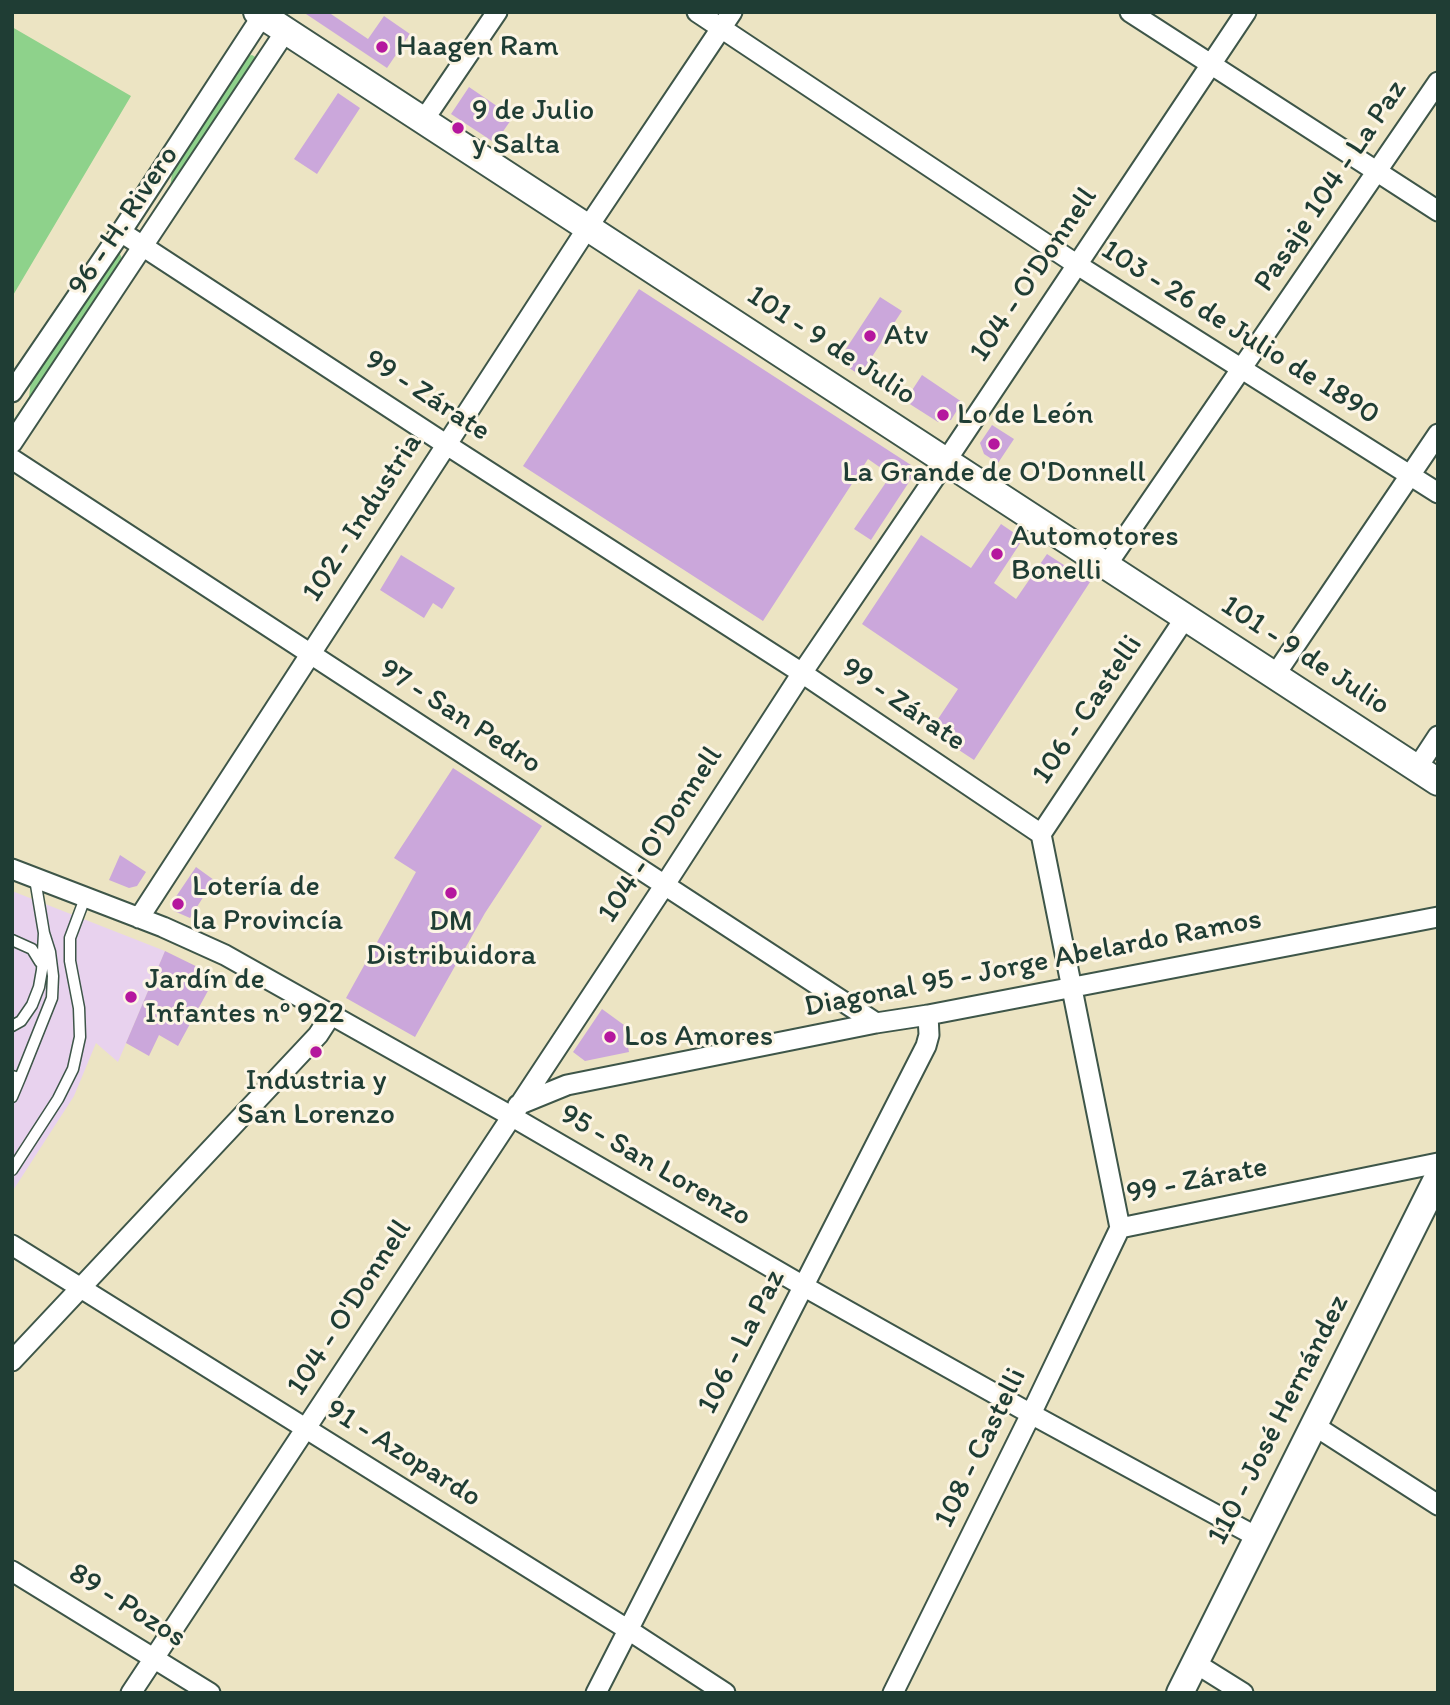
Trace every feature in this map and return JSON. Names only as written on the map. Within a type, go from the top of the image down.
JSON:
[{"type":"street","points":[[423,121],[497,12]]},
{"type":"street","name":"103 - 26 de Julio de 1890","points":[[697,12],[726,20],[1076,264],[1438,494]]},
{"type":"street","points":[[1130,12],[1438,211]]},
{"type":"street","name":"104 - O'Donnell","points":[[131,1693],[307,1430],[802,673],[1246,12]]},
{"type":"street","name":"101 - 9 de Julio","points":[[260,14],[1427,775]]},
{"type":"street","name":"96 - H. Rivero","points":[[12,392],[121,232],[260,14]]},
{"type":"street","name":"102 - Industria","points":[[139,918],[588,227],[726,20]]},
{"type":"street","name":"96 - H. Rivero","points":[[12,443],[285,32]]},
{"type":"street","name":"Pasaje 104 - La Paz","points":[[1106,566],[1438,82]]},
{"type":"street","name":"99 - Zárate","points":[[121,232],[802,673],[1041,834],[1119,1228],[1438,1163]]},
{"type":"street","points":[[1275,675],[1438,434]]},
{"type":"street","name":"97 - San Pedro","points":[[12,459],[876,1023]]},
{"type":"street","name":"106 - Castelli","points":[[1041,834],[1185,618]]},
{"type":"street","points":[[1427,775],[1438,736]]},
{"type":"street","name":"95 - San Lorenzo","points":[[12,869],[139,918],[225,955],[515,1111],[805,1287],[1258,1537]]},
{"type":"street","name":"Diagonal 95 - Jorge Abelardo Ramos","points":[[515,1111],[567,1085],[876,1023],[928,1016],[1438,917]]},
{"type":"street","points":[[12,1361],[317,1035],[331,1014]]},
{"type":"street","name":"106 - La Paz","points":[[596,1693],[926,1046],[929,1035],[928,1016]]},
{"type":"street","name":"110 - José Hernández","points":[[1180,1693],[1438,1177]]},
{"type":"street","name":"108 - Castelli","points":[[893,1693],[1031,1414],[1119,1228]]},
{"type":"street","name":"91 - Azopardo","points":[[12,1244],[725,1693]]},
{"type":"street","points":[[1315,1426],[1438,1505]]},
{"type":"street","name":"89 - Pozos","points":[[12,1571],[210,1693]]},
{"type":"street","points":[[1195,1663],[1243,1693]]},
{"type":"lane","points":[[12,1097],[16,1077],[52,998],[50,952],[35,879]]},
{"type":"lane","points":[[12,1170],[58,1099],[73,1069],[80,1037],[79,1008],[70,961],[70,938],[86,898]]},
{"type":"lane","points":[[12,1026],[21,1021],[32,1005],[39,987],[44,933]]},
{"type":"lane","points":[[12,940],[33,949],[42,970]]},
{"type":"shaded area","points":[[12,891],[165,951],[118,1062],[96,1043],[74,1096],[12,1192]]},
{"type":"green space","points":[[12,27],[131,96],[12,297]]},
{"type":"green space","points":[[248,56],[257,58],[151,220],[149,218],[170,187],[173,168]]},
{"type":"green space","points":[[120,254],[123,261],[12,426],[29,397],[31,380],[114,255]]},
{"type":"building","points":[[303,12],[328,12],[368,39],[384,16],[410,34],[387,68]]},
{"type":"building","points":[[469,87],[513,117],[495,143],[451,114]]},
{"type":"building","points":[[338,93],[360,108],[317,174],[294,159]]},
{"type":"building","points":[[639,289],[911,465],[913,476],[871,540],[854,529],[891,475],[868,459],[763,621],[523,466]]},
{"type":"building","name":"Atv","points":[[880,297],[902,311],[860,375],[838,361]]},
{"type":"building","points":[[922,375],[962,402],[951,420],[938,422],[905,401]]},
{"type":"building","points":[[992,425],[1014,439],[998,463],[984,454],[980,443]]},
{"type":"building","points":[[1001,524],[1023,539],[994,583],[1016,599],[1047,554],[1090,582],[974,760],[930,731],[958,689],[862,624],[921,535],[971,568]]},
{"type":"building","points":[[401,555],[455,588],[442,609],[433,603],[424,618],[380,590]]},
{"type":"building","name":"DM Distribuidora","points":[[453,768],[542,826],[485,913],[415,1037],[346,998],[416,872],[394,858]]},
{"type":"building","points":[[120,855],[146,872],[137,886],[129,888],[109,880]]},
{"type":"building","points":[[196,867],[214,880],[190,918],[174,911],[171,904]]},
{"type":"building","points":[[165,951],[216,976],[178,1046],[159,1035],[149,1056],[126,1043]]},
{"type":"building","points":[[602,1009],[624,1025],[629,1052],[585,1061],[573,1052]]},
{"type":"place","name":"Haagen Ram","points":[[382,47]]},
{"type":"place","name":"9 de Julio y Salta","points":[[458,128]]},
{"type":"place","name":"Atv","points":[[870,336]]},
{"type":"place","name":"Lo de León","points":[[943,415]]},
{"type":"place","name":"La Grande de O'Donnell","points":[[994,444]]},
{"type":"place","name":"Automotores Bonelli","points":[[997,554]]},
{"type":"place","name":"DM Distribuidora","points":[[451,893]]},
{"type":"place","name":"Lotería de la Provincía","points":[[178,904]]},
{"type":"place","name":"Jardín de Infantes nº 922","points":[[131,997]]},
{"type":"place","name":"Los Amores","points":[[610,1037]]},
{"type":"place","name":"Industria y San Lorenzo","points":[[316,1052]]}]
